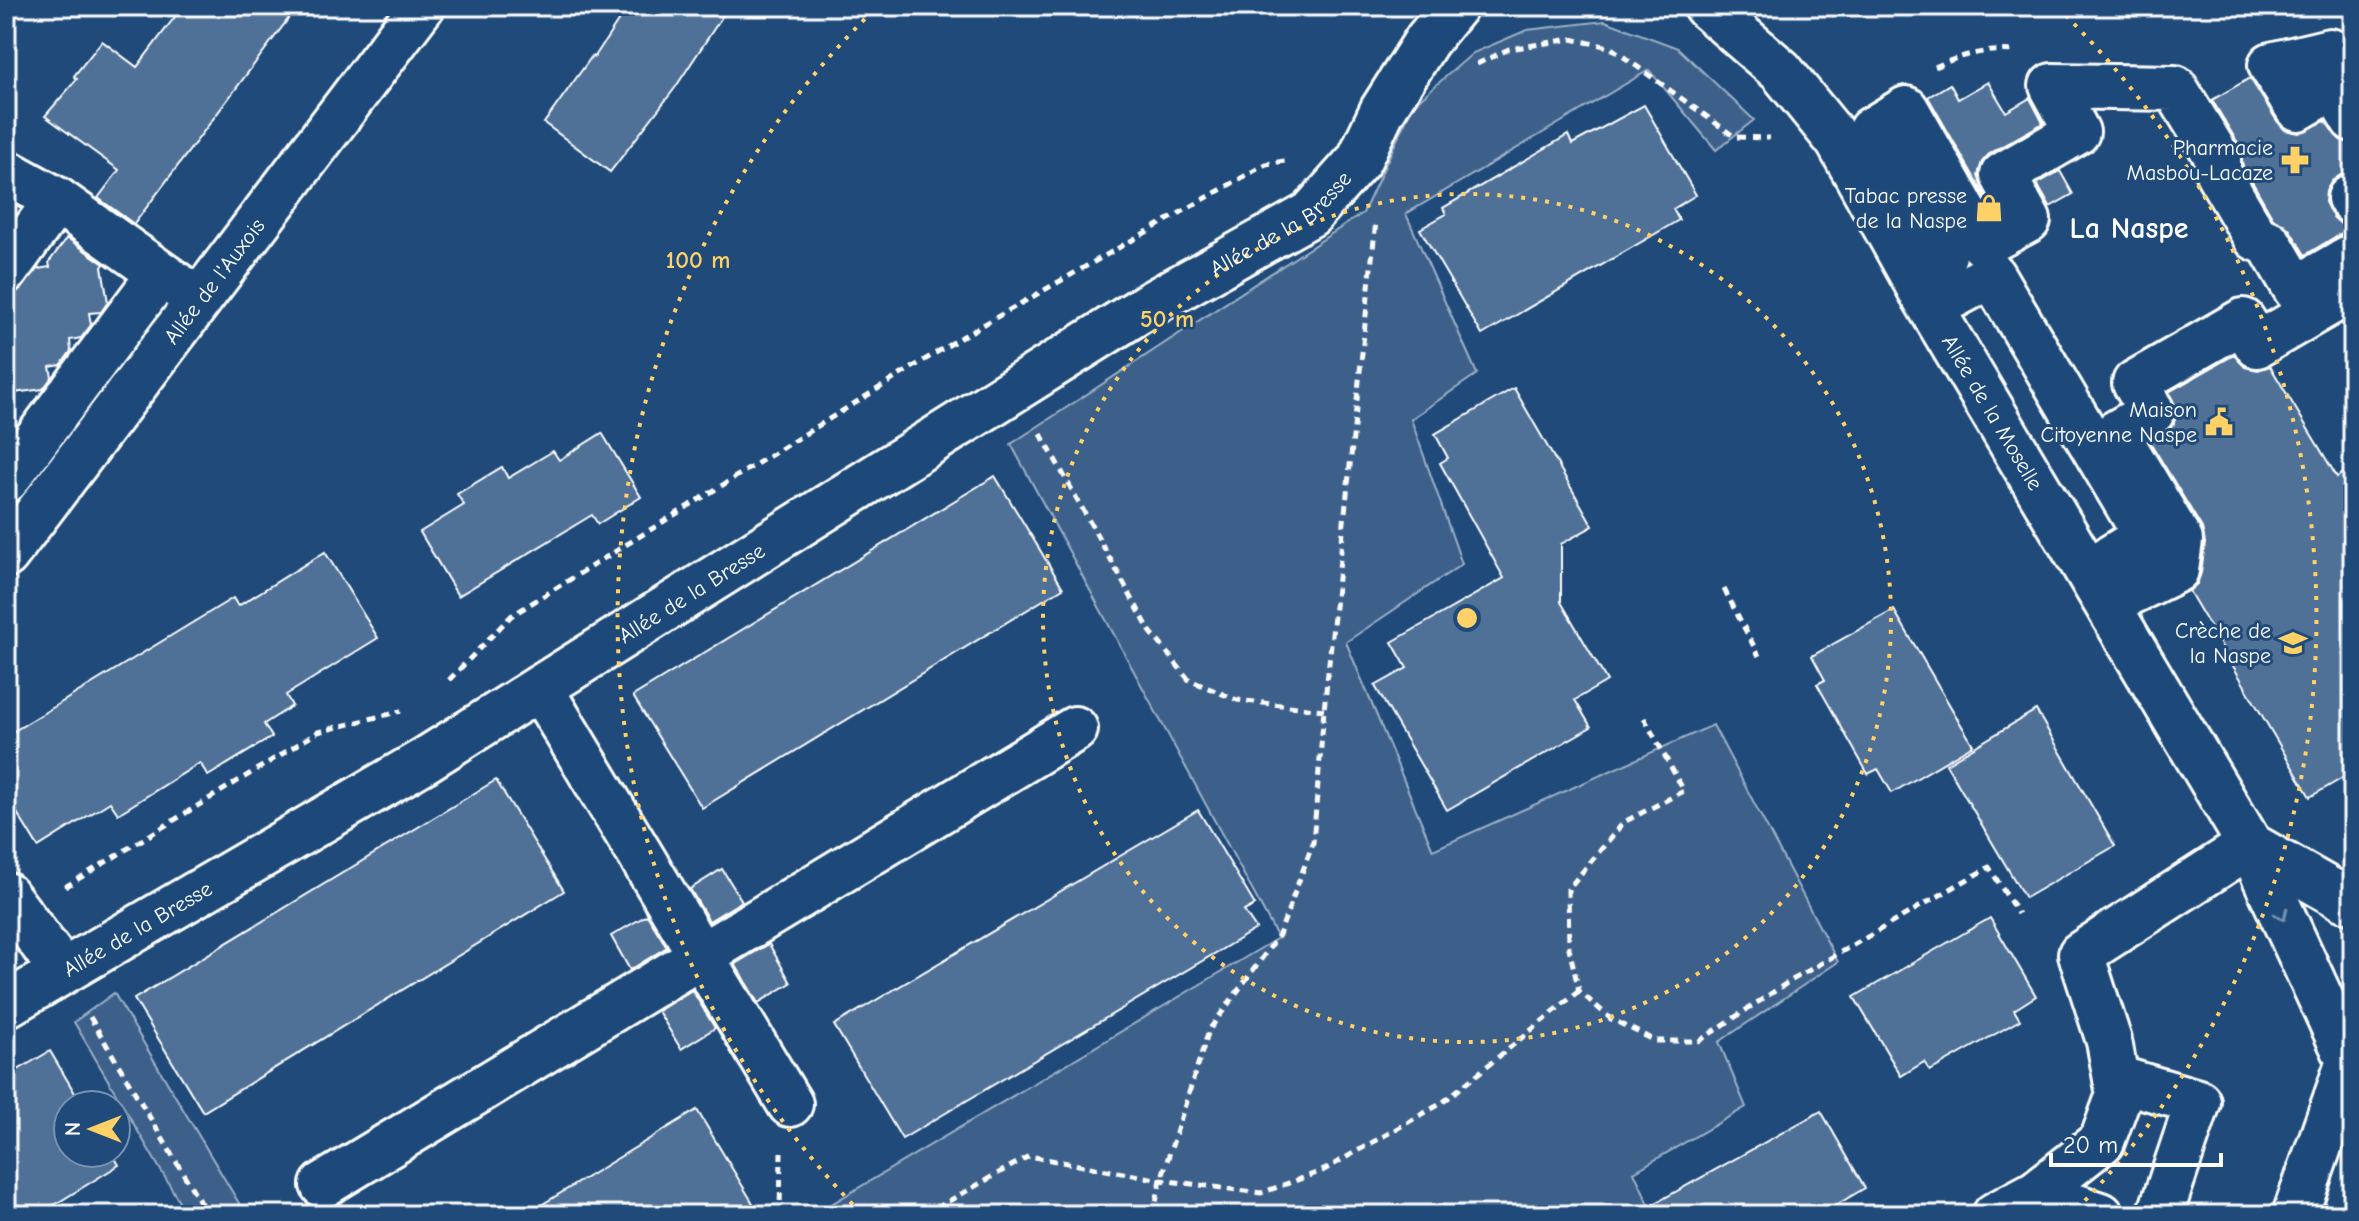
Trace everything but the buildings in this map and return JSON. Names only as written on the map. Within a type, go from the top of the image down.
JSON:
[{"type":"street","name":"Allée de l'Auxois","points":[[6,555],[422,6]]},
{"type":"street","name":"Allée de la Bresse","points":[[6,1005],[422,762],[1147,306],[1311,214],[1369,171],[1382,111],[1427,40],[1455,6]]},
{"type":"street","name":"Allée de la Moselle","points":[[1706,6],[1781,71],[1838,141],[1921,291],[2250,845],[2351,1055]]},
{"type":"street","points":[[2353,90],[2330,51],[2271,65],[2298,108],[2334,87],[2353,119]]},
{"type":"street","points":[[2346,307],[2257,345],[2243,321],[2135,383],[2152,412],[2116,433],[2180,540],[2176,570],[2129,593],[2107,560],[2146,536],[1992,275],[1955,295],[1935,261],[1944,255],[1871,130],[1906,109],[1983,244],[2028,220],[2003,175],[2077,132],[2052,86],[2175,88],[2218,158],[2218,173],[2256,238],[2269,243],[2296,289],[2353,256]]},
{"type":"street","points":[[6,172],[57,200],[198,300]]},
{"type":"street","points":[[6,270],[57,200]]},
{"type":"street","points":[[6,480],[160,274]]},
{"type":"street","points":[[540,688],[790,1104]]},
{"type":"street","points":[[323,1185],[1075,729]]},
{"type":"street","points":[[1995,1215],[2036,1193],[2102,1141],[2119,1095],[2109,1041],[2081,954],[2250,845]]},
{"type":"street","name":"Allée de la Moselle","points":[[2250,845],[2345,899],[2353,900]]},
{"type":"street","points":[[13,904],[62,970]]},
{"type":"street","points":[[2295,1215],[2351,1055]]},
{"type":"street","points":[[2116,1078],[2198,1102],[2160,1215]]},
{"type":"street","points":[[2036,1193],[2101,1215]]},
{"type":"path","name":"Allée de la Bresse","points":[[447,682],[511,616],[973,331],[1266,164],[1328,154],[1369,171]]},
{"type":"path","points":[[1153,1215],[1161,1180],[1209,1030],[1279,935],[1313,843],[1369,171]]},
{"type":"path","points":[[1015,389],[1150,631],[1189,680],[1237,700],[1324,710]]},
{"type":"path","points":[[1724,589],[1759,656]]},
{"type":"path","points":[[13,904],[318,732],[411,707]]},
{"type":"path","points":[[1644,718],[1684,791],[1624,822],[1568,889],[1569,948],[1579,991],[1611,1019],[1656,1041],[1699,1041],[1787,983],[1989,867],[2018,914]]},
{"type":"path","points":[[62,970],[208,1215]]},
{"type":"path","points":[[924,1215],[1029,1156],[1161,1180],[1261,1193],[1322,1171],[1442,1103],[1579,991]]},
{"type":"path","points":[[780,1215],[783,1136],[790,1104]]},
{"type":"shaded area","points":[[1605,21],[1678,48],[1754,120],[1716,150],[1649,70],[1406,214],[1477,374],[1411,419],[1462,564],[1346,642],[1433,850],[1713,725],[1838,962],[1719,1042],[1746,1107],[1634,1172],[1654,1215],[813,1215],[1278,938],[1011,444],[1363,213],[1413,105],[1473,53],[1527,30]]},
{"type":"shaded area","points":[[114,993],[246,1215],[187,1215],[132,1121],[132,1089],[113,1089],[74,1022]]},
{"type":"place","name":"Pharmacie Masbou-Lacaze","points":[[2295,160]]},
{"type":"place","name":"Tabac presse de la Naspe","points":[[1989,208]]},
{"type":"place","name":"Maison Citoyenne Naspe","points":[[2219,422]]},
{"type":"place","name":"Crèche de la Naspe","points":[[2293,643]]},
{"type":"district","name":"La Naspe","points":[[2129,228]]}]
